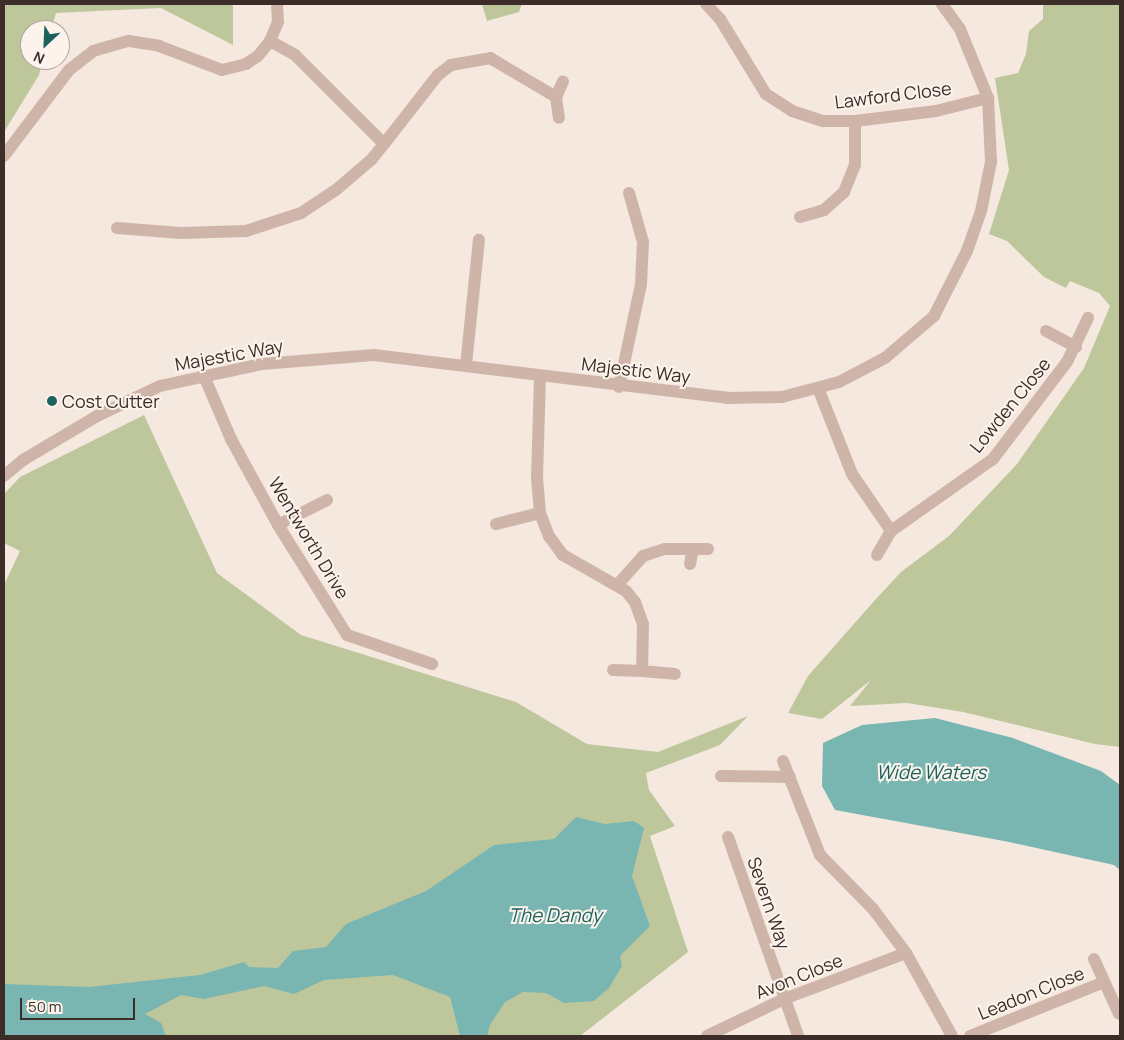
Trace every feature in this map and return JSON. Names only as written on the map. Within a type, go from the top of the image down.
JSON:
[{"type":"street","points":[[4,156],[69,70],[93,51],[129,41],[159,46],[222,70],[246,64],[266,49],[278,22],[277,4]]},
{"type":"street","name":"Lawford Close","points":[[706,4],[720,19],[766,94],[792,111],[823,121],[855,121],[936,111],[988,98]]},
{"type":"street","name":"Majestic Way","points":[[4,476],[23,460],[110,410],[160,386],[262,364],[374,355],[466,365],[619,387],[727,398],[782,397],[840,382],[885,358],[934,316],[968,251],[981,211],[992,162],[988,98],[960,29],[942,4]]},
{"type":"street","points":[[270,41],[295,55],[384,144]]},
{"type":"street","points":[[117,228],[181,233],[246,231],[300,213],[337,189],[371,160],[438,75],[451,65],[466,60],[484,57],[501,62],[556,97]]},
{"type":"street","points":[[559,118],[556,97],[563,81]]},
{"type":"street","points":[[800,218],[824,210],[844,192],[854,165],[855,121]]},
{"type":"street","points":[[619,387],[641,284],[643,242],[629,193]]},
{"type":"street","points":[[466,365],[479,240]]},
{"type":"street","name":"Lowden Close","points":[[877,556],[891,531],[992,459],[1050,387],[1076,347],[1088,318]]},
{"type":"street","name":"Lowden Close","points":[[1046,331],[1076,347]]},
{"type":"street","name":"Wentworth Drive","points":[[204,376],[231,439],[278,525],[347,634],[432,664]]},
{"type":"street","points":[[540,376],[537,478],[540,513],[549,536],[563,554],[618,584],[635,602],[642,624],[642,671]]},
{"type":"street","points":[[818,388],[852,474],[891,531]]},
{"type":"street","points":[[278,525],[327,500]]},
{"type":"street","points":[[496,524],[540,513]]},
{"type":"street","points":[[618,584],[643,556],[665,549],[708,549]]},
{"type":"street","points":[[690,564],[692,549]]},
{"type":"street","points":[[613,670],[675,674]]},
{"type":"street","points":[[784,761],[820,855],[873,909],[906,953],[952,1036]]},
{"type":"street","points":[[721,776],[790,777]]},
{"type":"street","name":"Severn Way","points":[[728,837],[798,1036]]},
{"type":"street","name":"Avon Close","points":[[708,1036],[784,999],[906,953]]},
{"type":"street","name":"Leadon Close","points":[[1094,959],[1119,1014]]},
{"type":"street","name":"Leadon Close","points":[[970,1036],[1104,982]]},
{"type":"green space","points":[[4,4],[233,4],[233,45],[161,8],[56,13],[54,20],[20,20],[20,70],[40,70],[4,132]]},
{"type":"green space","points":[[482,4],[522,4],[519,12],[487,21]]},
{"type":"green space","points":[[1043,4],[1120,4],[1120,747],[1095,744],[963,712],[907,703],[850,706],[871,680],[822,719],[788,713],[808,676],[875,600],[901,572],[949,536],[1017,464],[1084,368],[1110,306],[1099,293],[1070,281],[1066,288],[1044,277],[1007,241],[989,234],[1009,170],[995,78],[1018,73],[1026,54],[1029,31],[1043,19]]},
{"type":"green space","points":[[144,415],[217,573],[301,635],[516,702],[587,744],[658,752],[748,716],[720,745],[646,773],[649,790],[675,826],[650,836],[688,952],[580,1036],[4,1036],[4,585],[20,551],[4,543],[4,494],[20,477]]},
{"type":"water","name":"Wide Waters","points":[[935,718],[1013,738],[1101,771],[1120,785],[1120,870],[1114,865],[1004,841],[835,810],[822,786],[823,743],[862,725]]},
{"type":"water","name":"The Dandy","points":[[576,817],[605,824],[634,821],[644,828],[632,876],[650,926],[620,956],[622,966],[609,988],[594,1001],[564,1003],[546,993],[523,992],[505,1002],[490,1025],[487,1036],[460,1036],[450,997],[393,975],[324,980],[294,994],[264,986],[204,999],[181,995],[145,1014],[161,1023],[166,1036],[4,1036],[4,984],[89,987],[200,975],[244,962],[249,967],[278,968],[293,951],[326,947],[346,924],[426,891],[494,845],[554,839]]},
{"type":"place","name":"Cost Cutter","points":[[52,401]]}]
